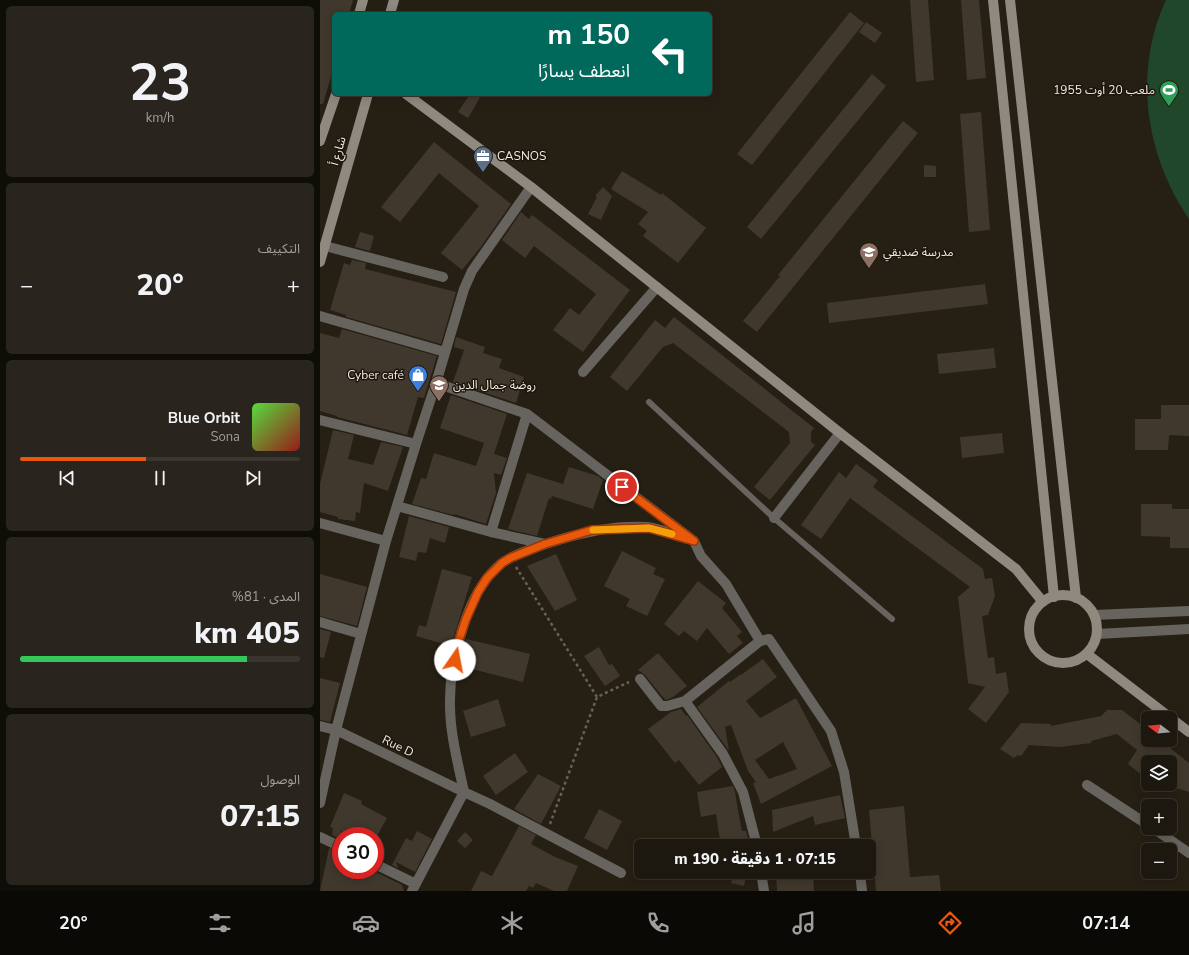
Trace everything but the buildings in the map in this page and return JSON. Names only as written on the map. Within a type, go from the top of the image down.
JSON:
[{"type":"street","points":[[360,12],[363,0]]},
{"type":"street","points":[[391,12],[394,0]]},
{"type":"street","points":[[993,0],[1054,597]]},
{"type":"street","points":[[1010,0],[1076,598]]},
{"type":"street","name":"شارع أ","points":[[320,141],[335,96]]},
{"type":"street","name":"شارع أ","points":[[320,262],[324,241],[367,96]]},
{"type":"street","points":[[409,96],[531,187],[840,433],[1016,569],[1044,602]]},
{"type":"street","points":[[320,803],[336,730],[386,541],[436,383],[464,288],[472,271],[531,187]]},
{"type":"street","points":[[324,241],[443,277]]},
{"type":"street","points":[[583,372],[657,287]]},
{"type":"street","points":[[320,316],[445,352]]},
{"type":"street","points":[[436,383],[527,414],[694,541],[701,556],[726,584],[760,641]]},
{"type":"street","points":[[491,532],[527,414]]},
{"type":"street","points":[[320,420],[416,444]]},
{"type":"street","points":[[774,518],[840,433]]},
{"type":"street","points":[[397,506],[491,532],[545,544]]},
{"type":"street","points":[[320,523],[386,541]]},
{"type":"street","points":[[384,870],[414,888],[464,792],[453,735],[450,705],[457,646],[466,619],[484,583],[502,563],[510,558],[545,544],[592,530],[649,528],[694,541]]},
{"type":"street","points":[[1065,595],[1076,598],[1090,608],[1094,615],[1097,624],[1097,634],[1094,645],[1087,654],[1078,660],[1067,663],[1056,663],[1037,651],[1032,642],[1030,631],[1031,620],[1036,610],[1044,602],[1054,597],[1065,595]]},
{"type":"street","points":[[1094,615],[1189,611]]},
{"type":"street","points":[[320,622],[361,634]]},
{"type":"street","points":[[1097,634],[1189,629]]},
{"type":"street","points":[[640,679],[661,706],[667,706],[685,701],[760,641],[770,639],[831,731],[844,772],[855,839]]},
{"type":"street","points":[[1087,654],[1189,732]]},
{"type":"street","points":[[685,701],[723,754],[743,792],[755,839]]},
{"type":"street","name":"Rue D","points":[[320,726],[336,730],[464,792],[621,873]]},
{"type":"street","points":[[1087,785],[1141,820]]},
{"type":"street","points":[[1163,835],[1189,853]]},
{"type":"street","points":[[320,837],[332,843]]},
{"type":"street","points":[[764,879],[764,891]]},
{"type":"street","points":[[861,879],[862,891]]},
{"type":"lane","points":[[649,402],[774,518],[892,620]]},
{"type":"path","points":[[510,558],[597,697]]},
{"type":"path","points":[[546,834],[597,697],[636,678],[640,679]]},
{"type":"green space","name":"ملعب 20 أوت 1955","points":[[1166,0],[1189,0],[1189,219],[1174,194],[1162,168],[1154,140],[1149,112],[1147,84],[1149,55],[1156,27]]},
{"type":"slow traffic","points":[[593,530],[649,528],[672,534]]},
{"type":"place","name":"ملعب 20 أوت 1955","points":[[1169,107]]},
{"type":"place","name":"CASNOS","points":[[483,173]]},
{"type":"place","name":"مدرسة ضديقي","points":[[869,269]]},
{"type":"place","name":"Cyber café","points":[[418,392]]},
{"type":"place","name":"روضة جمال الدين","points":[[439,402]]},
{"type":"route","points":[[455,660],[457,646],[466,619],[478,592],[487,578],[502,563],[510,558],[545,544],[592,530],[649,528],[694,541],[622,487]]}]
